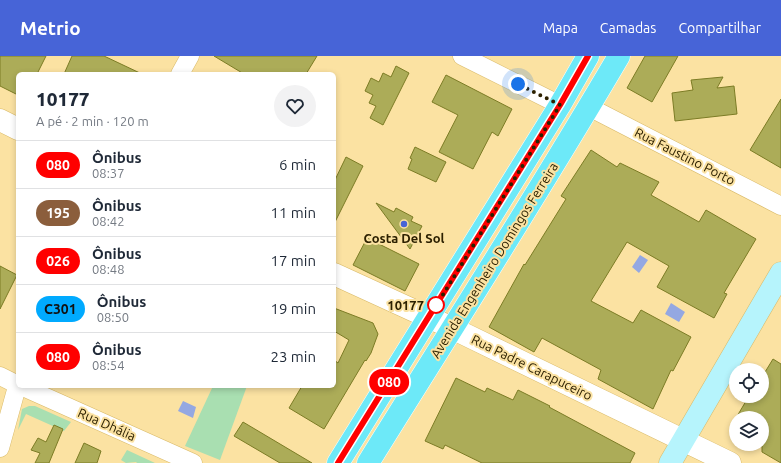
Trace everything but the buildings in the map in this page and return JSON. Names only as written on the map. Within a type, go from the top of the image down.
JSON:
[{"type":"main road","name":"Avenida Engenheiro Domingos Ferreira","points":[[338,463],[430,317],[560,105],[588,56]]},
{"type":"main road","name":"Avenida Engenheiro Domingos Ferreira","points":[[368,463],[589,107],[619,56]]},
{"type":"main road","points":[[670,463],[781,273]]},
{"type":"street","points":[[181,72],[190,56]]},
{"type":"street","points":[[462,56],[560,105]]},
{"type":"street","name":"Rua Faustino Porto","points":[[589,107],[781,206]]},
{"type":"street","points":[[0,120],[16,128]]},
{"type":"street","name":"Rua Padre Carapuceiro","points":[[336,275],[430,317],[730,463]]},
{"type":"street","name":"Rua Dhália","points":[[0,376],[16,384]]},
{"type":"street","points":[[0,448],[18,388]]},
{"type":"street","name":"Rua Dhália","points":[[26,388],[193,463]]},
{"type":"green space","points":[[212,388],[246,388],[220,460],[185,446]]},
{"type":"green space","points":[[29,406],[35,406],[71,422],[64,431],[26,414],[18,430],[22,409]]},
{"type":"green space","points":[[127,450],[155,463],[126,463],[121,460]]},
{"type":"water","points":[[640,255],[648,260],[639,273],[632,267]]},
{"type":"water","points":[[671,303],[685,312],[679,322],[665,314]]},
{"type":"water","points":[[183,401],[196,407],[193,418],[178,411]]},
{"type":"bus line","name":"080","points":[[338,463],[430,317],[560,105],[588,56]]},
{"type":"place","name":"Costa Del Sol","points":[[404,224]]},
{"type":"place","name":"10177","points":[[436,305]]},
{"type":"route","points":[[436,305],[560,105],[518,84]]}]
